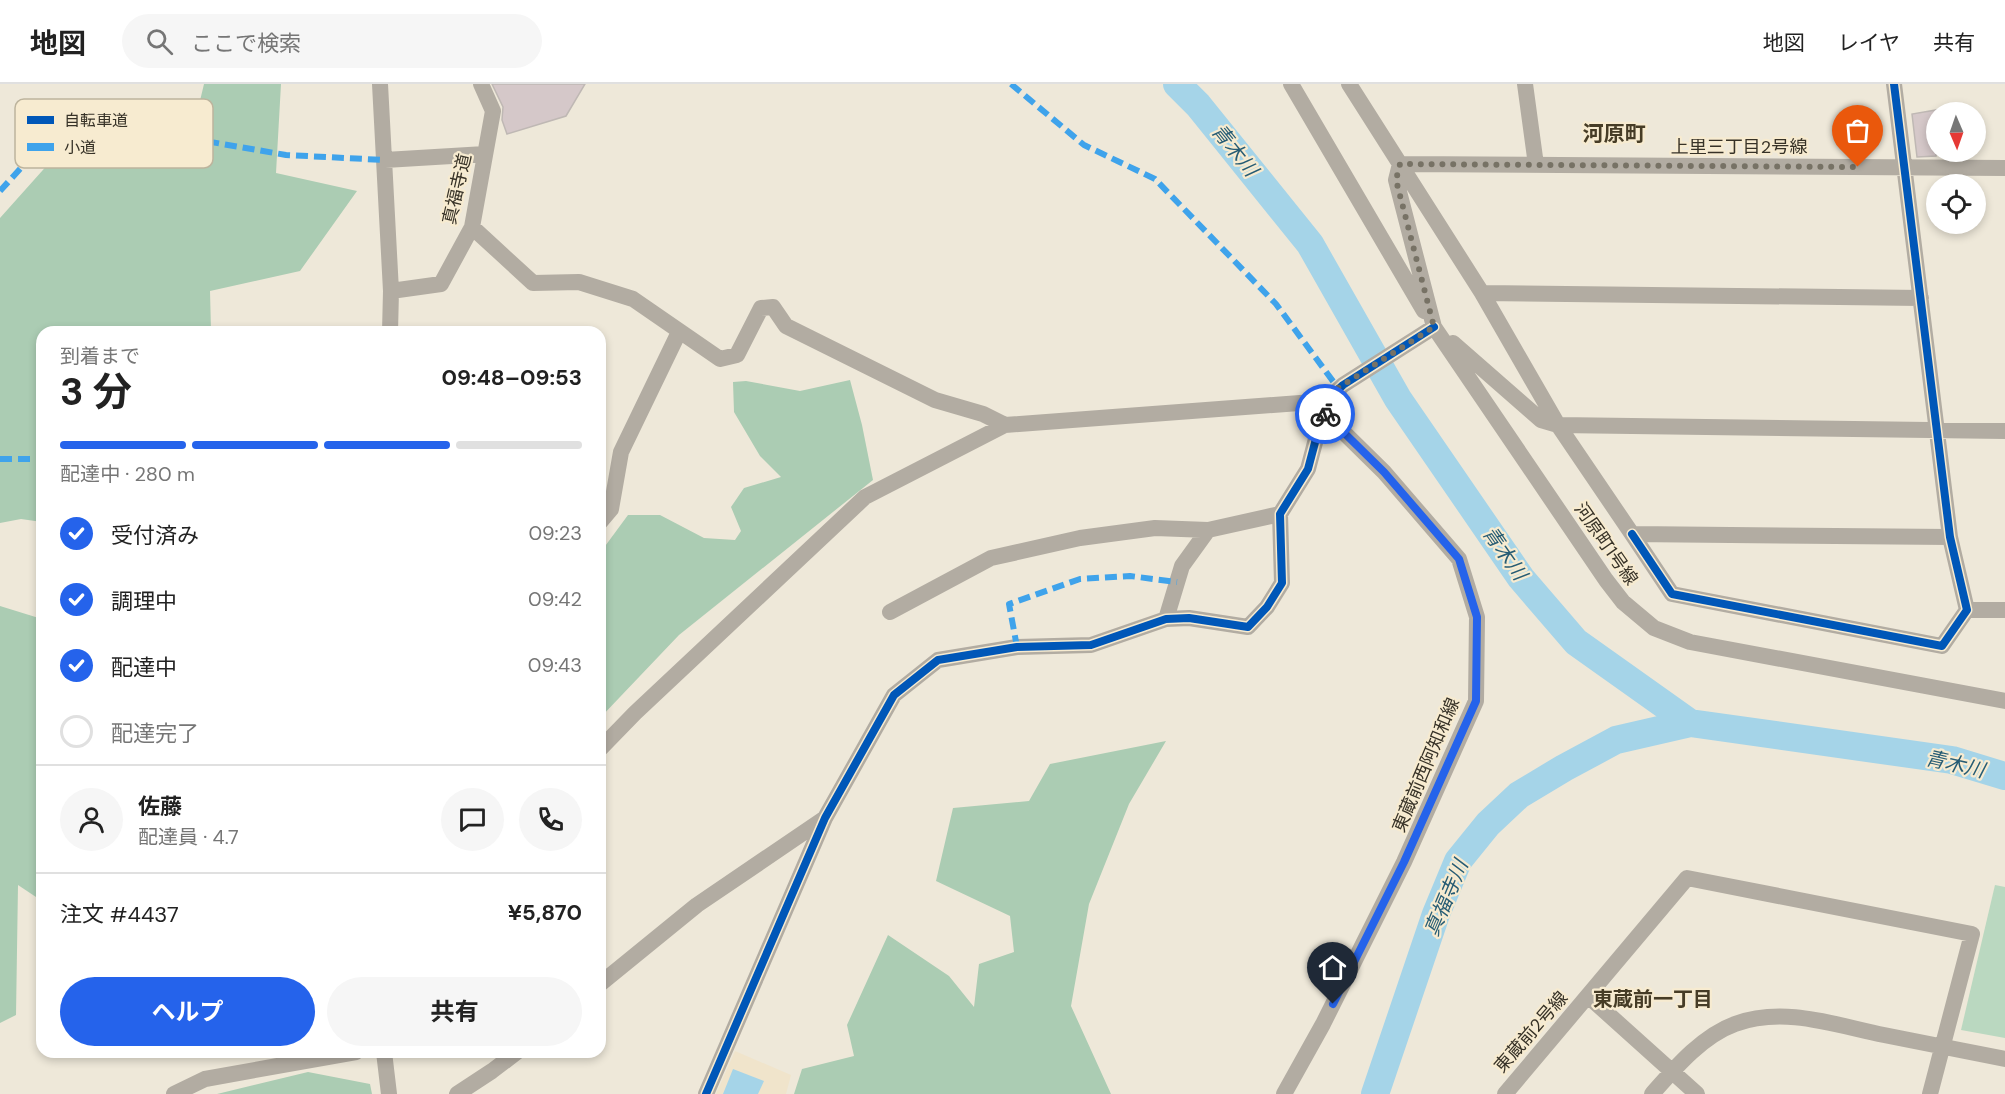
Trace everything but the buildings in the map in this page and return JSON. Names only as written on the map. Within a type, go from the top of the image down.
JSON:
[{"type":"street","points":[[380,84],[391,291],[390,326]]},
{"type":"street","name":"真福寺道","points":[[391,291],[441,284],[472,227],[493,111],[481,84]]},
{"type":"street","points":[[1291,84],[1434,327],[1541,420],[1558,424],[2005,431]]},
{"type":"street","points":[[1349,84],[1482,293],[1558,424],[1672,594],[1942,646],[1967,610],[1950,537],[1894,84]]},
{"type":"street","points":[[1525,84],[1536,165]]},
{"type":"street","points":[[385,160],[486,154]]},
{"type":"street","points":[[1400,164],[1396,180],[1434,327]]},
{"type":"street","name":"上里三丁目2号線","points":[[1400,164],[2005,168]]},
{"type":"street","points":[[472,227],[533,283],[579,282],[633,299],[720,359],[737,355],[761,308],[773,307],[786,326],[934,400],[983,414],[1005,425]]},
{"type":"street","points":[[1482,293],[1921,298]]},
{"type":"street","points":[[706,1094],[825,818],[894,695],[938,660],[1017,647],[1091,645],[1166,619],[1190,618],[1248,627],[1267,607],[1282,583],[1280,514],[1308,470],[1324,407],[1343,385],[1434,327]]},
{"type":"street","name":"河原町1号線","points":[[1434,327],[1606,580],[1623,602],[1654,628],[1690,642],[2005,701]]},
{"type":"street","points":[[606,514],[611,508],[621,452],[680,332]]},
{"type":"street","points":[[606,743],[865,498],[1005,425],[1324,407]]},
{"type":"street","name":"東蔵前西阿知和線","points":[[1284,1094],[1323,1024],[1404,862],[1476,701],[1477,617],[1459,559],[1324,407]]},
{"type":"street","points":[[890,612],[991,558],[1080,538],[1155,528],[1208,530],[1280,514]]},
{"type":"street","points":[[1166,619],[1182,566],[1208,530]]},
{"type":"street","points":[[1632,534],[1950,537]]},
{"type":"street","points":[[1967,610],[2005,610]]},
{"type":"street","points":[[606,979],[697,905],[825,818]]},
{"type":"street","name":"東蔵前2号線","points":[[1505,1094],[1687,878],[1972,934],[1942,1047]]},
{"type":"street","points":[[1588,996],[1696,1094]]},
{"type":"street","points":[[1652,1094],[1671,1072],[1704,1042],[1735,1024],[1760,1017],[1797,1017],[2005,1059]]},
{"type":"street","points":[[1930,1094],[1942,1047]]},
{"type":"street","points":[[174,1094],[205,1079],[322,1058]]},
{"type":"street","points":[[385,1058],[389,1094]]},
{"type":"street","points":[[457,1094],[509,1058]]},
{"type":"shaded area","points":[[735,1051],[791,1075],[786,1094],[716,1094]]},
{"type":"green space","points":[[204,84],[281,84],[276,173],[357,191],[300,271],[210,291],[211,326],[36,326],[36,521],[21,519],[0,523],[0,218],[45,168],[213,168],[213,99],[200,99]]},
{"type":"green space","points":[[850,380],[873,480],[679,635],[606,712],[606,545],[628,515],[660,515],[704,538],[735,540],[741,531],[731,507],[744,488],[781,477],[760,456],[734,412],[733,382],[746,381],[800,391]]},
{"type":"green space","points":[[0,606],[36,617],[36,897],[18,885],[16,1015],[0,1023]]},
{"type":"green space","points":[[1166,741],[1129,804],[1089,904],[1071,1006],[1111,1094],[794,1094],[802,1069],[854,1056],[847,1025],[888,935],[949,976],[974,1007],[979,964],[1014,952],[1010,916],[936,881],[953,808],[1029,801],[1050,764]]},
{"type":"green space","points":[[1995,885],[2005,887],[2005,1038],[1961,1030]]},
{"type":"green space","points":[[308,1072],[370,1084],[372,1094],[217,1094]]},
{"type":"water","points":[[733,1069],[764,1081],[758,1094],[723,1094]]},
{"type":"waterway","name":"青木川","points":[[1177,84],[1198,105],[1310,244],[1398,399],[1521,578],[1576,642],[1690,723],[1952,760],[2005,776]]},
{"type":"waterway","name":"真福寺川","points":[[1375,1094],[1436,914],[1458,861],[1488,824],[1519,795],[1616,740],[1690,723]]},
{"type":"marked path","points":[[1011,84],[1084,145],[1155,179],[1276,304],[1338,388]]},
{"type":"marked path","points":[[213,142],[286,155],[385,160]]},
{"type":"marked path","points":[[0,191],[21,168]]},
{"type":"marked path","points":[[0,459],[36,459]]},
{"type":"marked path","points":[[1017,647],[1009,604],[1080,579],[1130,576],[1177,582]]},
{"type":"cycle path","points":[[1632,534],[1672,594],[1942,646],[1967,610],[1950,537],[1894,84]]},
{"type":"cycle path","points":[[706,1094],[825,818],[894,695],[938,660],[1017,647],[1091,645],[1166,619],[1189,618],[1248,627],[1267,607],[1282,583],[1280,514],[1308,469],[1326,401],[1343,385],[1434,327]]},
{"type":"way so far","points":[[1325,414],[1323,412],[1326,401],[1338,388],[1434,327],[1396,180],[1400,164],[1858,167]]},
{"type":"district","name":"河原町","points":[[1614,134]]},
{"type":"district","name":"東蔵前一丁目","points":[[1653,999]]},
{"type":"route","points":[[1325,414],[1384,472],[1459,559],[1477,617],[1476,701],[1404,862],[1333,1004]]}]
